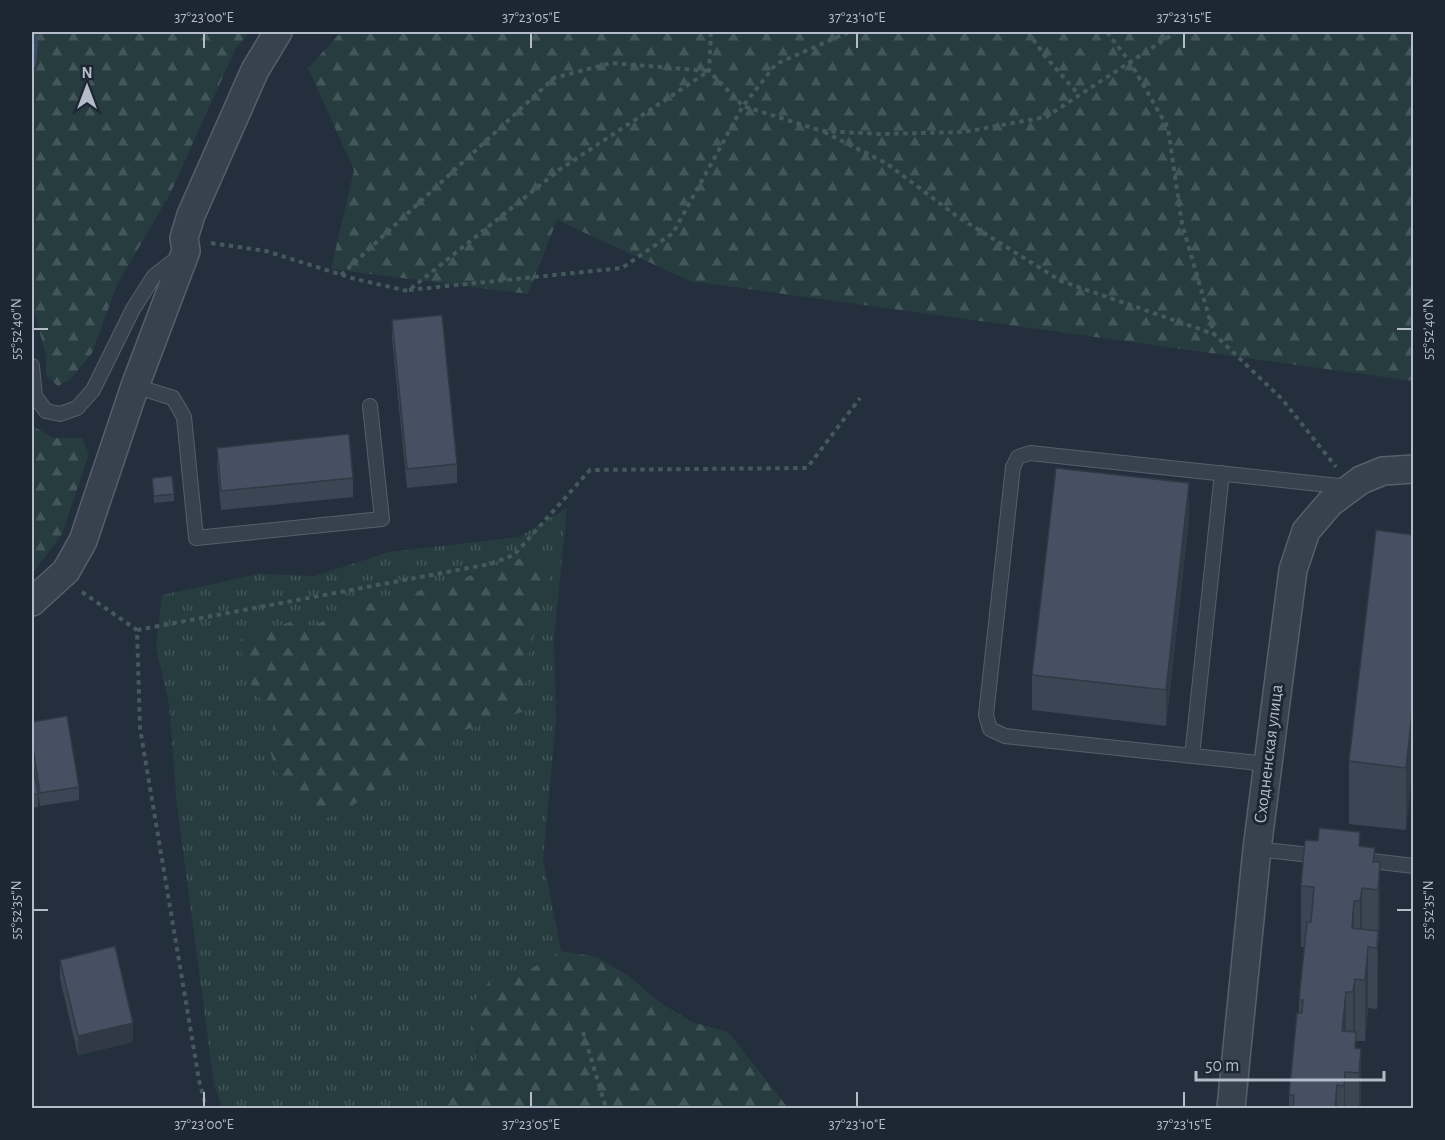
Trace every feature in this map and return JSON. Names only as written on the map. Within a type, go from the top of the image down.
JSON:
[{"type":"street","points":[[32,602],[66,571],[83,541],[185,245],[191,215],[255,70],[278,32]]},
{"type":"street","name":"Сходненская улица","points":[[1230,1108],[1257,849],[1293,570],[1306,531],[1330,503],[1361,480],[1383,471],[1413,469]]},
{"type":"lane","points":[[32,366],[35,396],[46,411],[60,414],[77,408],[93,390],[133,309],[154,276],[185,245]]},
{"type":"lane","points":[[135,386],[173,398],[184,417],[196,538],[382,519],[370,406]]},
{"type":"lane","points":[[1268,764],[1005,736],[990,729],[986,715],[1013,467],[1018,457],[1030,453],[1127,469],[1222,473],[1352,487]]},
{"type":"lane","points":[[1192,756],[1222,473]]},
{"type":"lane","points":[[1257,849],[1413,866]]},
{"type":"path","points":[[709,71],[711,32]]},
{"type":"path","points":[[185,245],[266,251],[341,275],[408,291],[622,268],[674,233],[743,106],[776,64],[849,32]]},
{"type":"path","points":[[1028,32],[1045,56],[1079,95]]},
{"type":"path","points":[[1107,32],[1130,62],[1168,128],[1182,224],[1214,334]]},
{"type":"path","points":[[822,131],[880,134],[964,132],[1046,117],[1176,32]]},
{"type":"path","points":[[341,275],[554,78],[611,63],[709,71],[743,106],[822,131],[886,163],[958,217],[1061,281],[1214,334],[1282,399],[1352,487]]},
{"type":"path","points":[[408,291],[559,170],[709,71]]},
{"type":"path","points":[[66,571],[83,593],[136,630],[490,564],[514,555],[590,470],[807,468],[860,398]]},
{"type":"path","points":[[136,630],[140,728],[199,1080],[206,1108]]},
{"type":"path","points":[[582,1032],[606,1108]]},
{"type":"green space","points":[[32,32],[250,32],[236,48],[170,194],[117,285],[92,353],[70,380],[58,386],[46,376],[46,356],[32,303]]},
{"type":"green space","points":[[341,32],[1413,32],[1413,381],[690,281],[557,220],[528,294],[331,269],[354,170],[308,68]]},
{"type":"green space","points":[[32,426],[54,438],[82,438],[89,454],[62,534],[32,574]]},
{"type":"green space","points":[[567,508],[554,639],[556,721],[543,859],[561,951],[527,971],[489,982],[472,1080],[437,1108],[222,1108],[214,1085],[177,805],[169,704],[156,647],[162,595],[258,574],[315,576],[389,552],[519,537]],"holes":[[[536,553],[529,654],[521,712],[465,730],[405,763],[364,799],[270,751],[275,721],[311,628],[342,610],[446,584]]]},
{"type":"green space","points":[[536,553],[545,559],[550,574],[529,654],[522,712],[465,730],[405,763],[364,799],[321,821],[297,805],[279,779],[270,751],[274,721],[243,671],[240,640],[293,621],[311,628],[342,610],[446,584]]},
{"type":"green space","points":[[561,951],[597,957],[630,977],[659,1002],[692,1022],[728,1032],[788,1108],[437,1108],[472,1080],[479,1045],[467,1010],[489,982],[527,971]]},
{"type":"building","points":[[442,315],[457,464],[407,469],[392,320]]},
{"type":"building","points":[[349,434],[353,478],[221,491],[217,448]]},
{"type":"building","points":[[1056,468],[1189,483],[1166,690],[1032,675]]},
{"type":"building","points":[[172,476],[174,494],[154,496],[152,478]]},
{"type":"building","points":[[1376,530],[1413,535],[1413,704],[1406,768],[1349,761]]},
{"type":"building","points":[[67,716],[79,787],[40,793],[32,741],[32,722]]},
{"type":"building","points":[[32,761],[38,794],[32,795]]},
{"type":"building","points":[[1319,828],[1360,832],[1359,846],[1375,848],[1373,862],[1380,862],[1378,890],[1362,888],[1360,901],[1354,901],[1352,928],[1378,931],[1377,948],[1368,947],[1365,980],[1355,979],[1353,992],[1346,992],[1342,1031],[1356,1032],[1355,1048],[1361,1049],[1359,1073],[1345,1072],[1344,1086],[1337,1085],[1335,1108],[1293,1108],[1294,1095],[1289,1095],[1297,1013],[1302,1013],[1303,1000],[1299,1000],[1307,922],[1311,922],[1314,887],[1301,886],[1305,840],[1318,841]]},
{"type":"building","points":[[115,946],[133,1023],[78,1036],[60,960]]},
{"type":"waterway","points":[[32,64],[33,32]]}]
